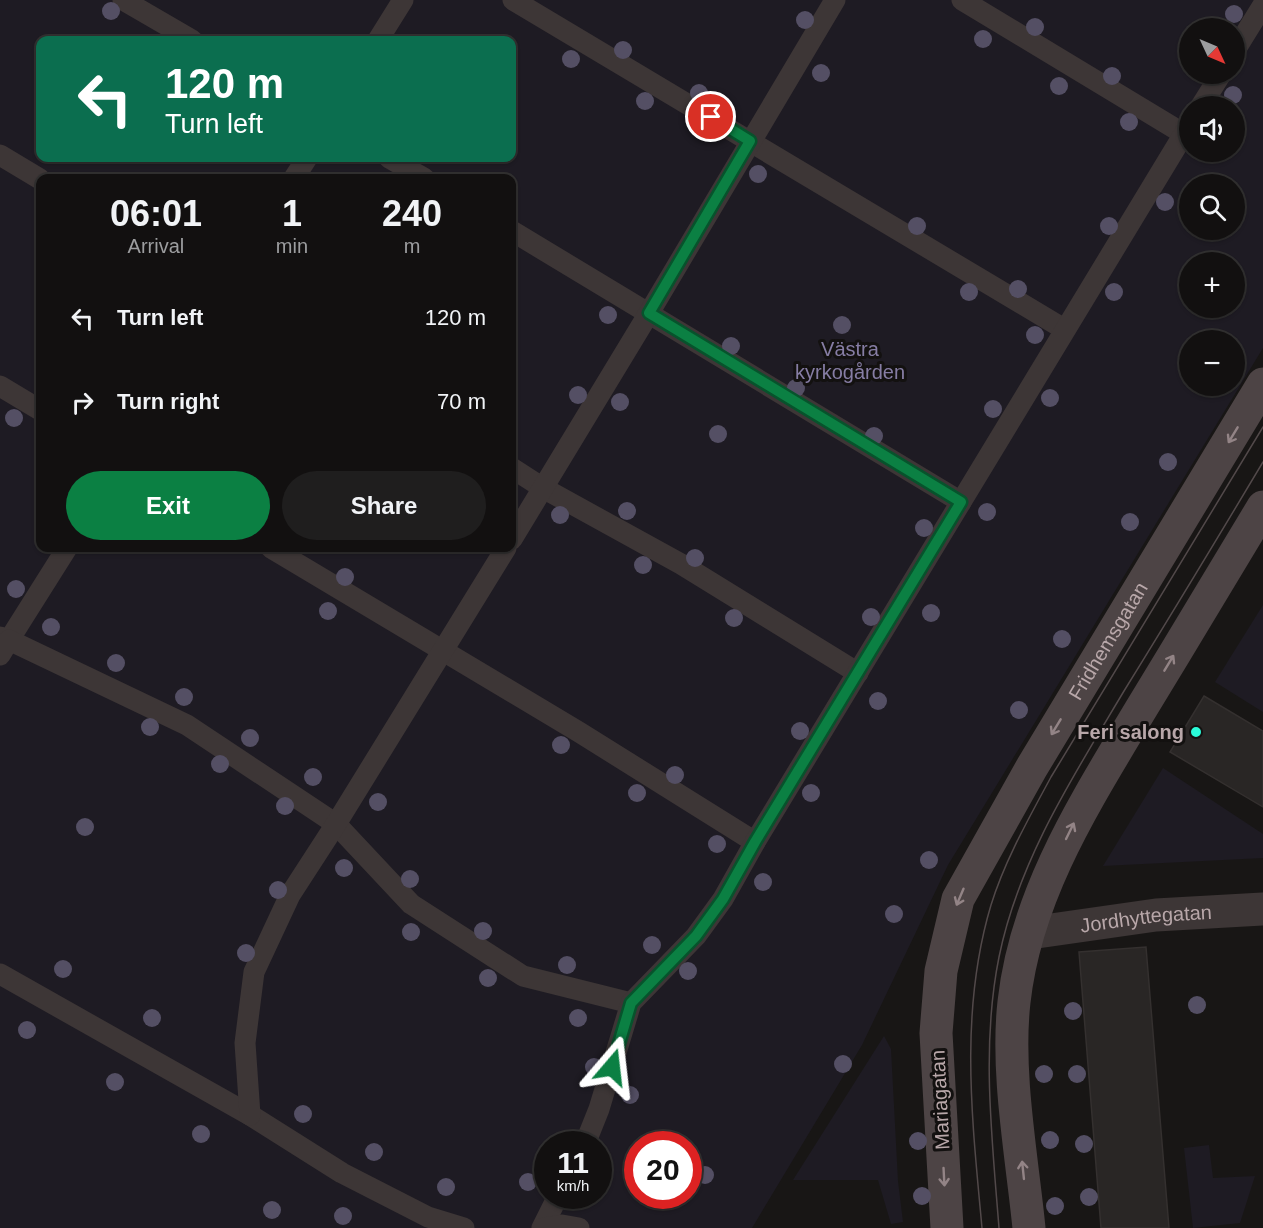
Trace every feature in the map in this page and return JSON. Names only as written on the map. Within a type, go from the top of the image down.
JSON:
[{"type":"street","name":"Fridhemsgatan","points":[[941,972],[958,899],[991,837],[1263,384]]},
{"type":"street","points":[[1029,1228],[1012,1045],[1014,1003],[1020,964],[1029,933],[1045,884],[1077,817],[1263,507]]},
{"type":"street","name":"Jordhyttegatan","points":[[1029,933],[1156,915],[1263,909]]},
{"type":"street","name":"Mariagatan","points":[[941,972],[936,1033],[947,1228]]},
{"type":"lane","points":[[123,0],[185,36]]},
{"type":"lane","points":[[380,36],[403,0]]},
{"type":"lane","points":[[513,0],[1064,328]]},
{"type":"lane","points":[[516,532],[835,0]]},
{"type":"lane","points":[[962,0],[1179,124]]},
{"type":"lane","points":[[1245,34],[1263,5]]},
{"type":"lane","points":[[590,1131],[631,1003],[696,936],[723,899],[1064,328],[1179,142]]},
{"type":"lane","points":[[0,155],[36,177]]},
{"type":"lane","points":[[395,162],[417,174]]},
{"type":"lane","points":[[516,233],[961,502]]},
{"type":"lane","points":[[0,386],[36,408]]},
{"type":"lane","points":[[516,471],[543,488],[681,564],[858,673]]},
{"type":"lane","points":[[64,552],[3,644],[187,725],[336,824],[411,904],[523,976],[631,1003]]},
{"type":"lane","points":[[278,552],[579,732],[755,842]]},
{"type":"lane","points":[[250,1114],[245,1043],[254,972],[290,895],[503,552]]},
{"type":"lane","points":[[0,974],[250,1114],[342,1173],[428,1217],[464,1228]]},
{"type":"lane","points":[[543,1228],[552,1209]]},
{"type":"lane","points":[[543,1228],[562,1225],[579,1228]]},
{"type":"green space","name":"Västra kyrkogården","points":[[0,0],[1263,0],[1263,348],[1245,378],[1245,330],[1179,330],[1179,396],[1234,396],[948,865],[862,1045],[752,1228],[0,1228]]},
{"type":"green space","points":[[1263,605],[1263,712],[1215,682]]},
{"type":"green space","points":[[1163,768],[1263,834],[1263,858],[1103,866]]},
{"type":"green space","points":[[884,1036],[891,1049],[898,1181],[903,1222],[891,1224],[878,1180],[793,1180]]},
{"type":"green space","points":[[1209,1145],[1213,1178],[1255,1176],[1240,1223],[1193,1228],[1184,1148]]},
{"type":"building","points":[[1204,696],[1263,731],[1263,807],[1170,752]]},
{"type":"building","points":[[1146,947],[1169,1228],[1101,1228],[1079,952]]},
{"type":"tram line","points":[[982,1228],[972,1106],[971,1025],[981,945],[991,905],[1003,872],[1051,777],[1263,427]]},
{"type":"tram line","points":[[999,1228],[990,1092],[990,1024],[999,957],[1020,886],[1034,852],[1068,786],[1263,462]]},
{"type":"place","name":"Feri salong","points":[[1196,732]]},
{"type":"route","points":[[612,1067],[631,1003],[696,936],[723,899],[755,842],[961,502],[649,313],[750,141],[711,117]]}]
